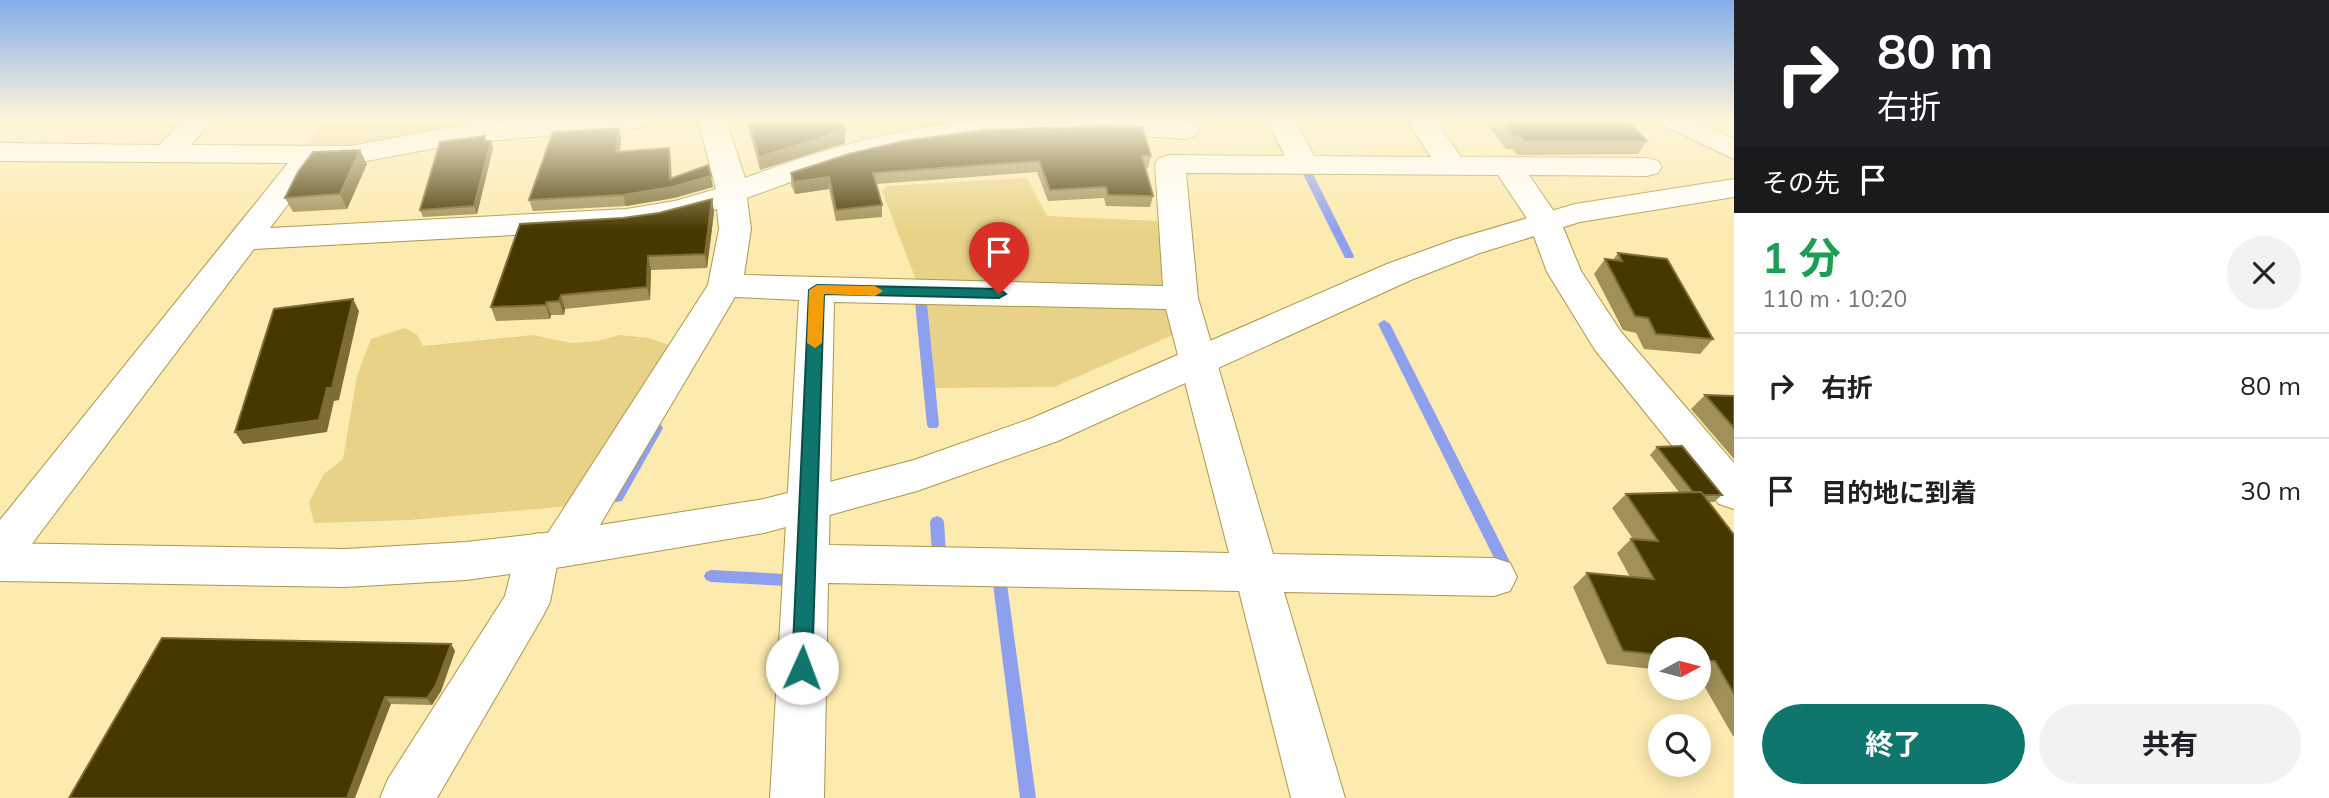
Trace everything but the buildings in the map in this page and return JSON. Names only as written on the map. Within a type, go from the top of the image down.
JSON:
[{"type":"street","points":[[7,158],[31,157]]},
{"type":"street","points":[[0,552],[308,157]]},
{"type":"street","points":[[407,798],[527,601],[550,551],[725,285],[735,229],[730,180],[723,157]]},
{"type":"street","points":[[243,240],[660,214],[731,194],[833,157]]},
{"type":"street","points":[[1169,157],[1181,298],[1318,798]]},
{"type":"street","points":[[1300,157],[1304,165]]},
{"type":"street","points":[[1446,157],[1452,166]]},
{"type":"street","points":[[1170,164],[1647,167]]},
{"type":"street","points":[[1507,166],[1544,220],[1564,272],[1608,341],[1734,492]]},
{"type":"street","points":[[0,562],[345,569],[466,561],[550,551],[764,516],[917,475],[1044,430],[1399,272],[1544,220],[1678,195],[1734,188]]},
{"type":"street","points":[[725,285],[817,290],[1181,298]]},
{"type":"street","points":[[797,798],[817,290]]},
{"type":"street","points":[[807,564],[1494,577]]},
{"type":"shaded area","points":[[1027,178],[1047,216],[1157,221],[1164,284],[1156,289],[918,285],[882,191],[887,186]]},
{"type":"shaded area","points":[[927,298],[1173,305],[1182,331],[1054,387],[935,388]]},
{"type":"shaded area","points":[[405,328],[417,335],[423,346],[533,335],[571,343],[598,341],[620,335],[649,338],[669,345],[571,506],[410,520],[314,523],[309,502],[324,474],[343,459],[357,376],[371,339]]},
{"type":"waterway","points":[[1308,174],[1349,256]]},
{"type":"waterway","points":[[921,302],[933,425]]},
{"type":"waterway","points":[[1384,324],[1505,566]]},
{"type":"waterway","points":[[617,497],[657,428]]},
{"type":"waterway","points":[[937,522],[939,554]]},
{"type":"waterway","points":[[711,576],[785,580]]},
{"type":"waterway","points":[[1000,584],[1028,798]]},
{"type":"slow traffic","points":[[815,343],[817,290],[875,291]]},
{"type":"route","points":[[802,668],[817,290],[999,294]]}]
